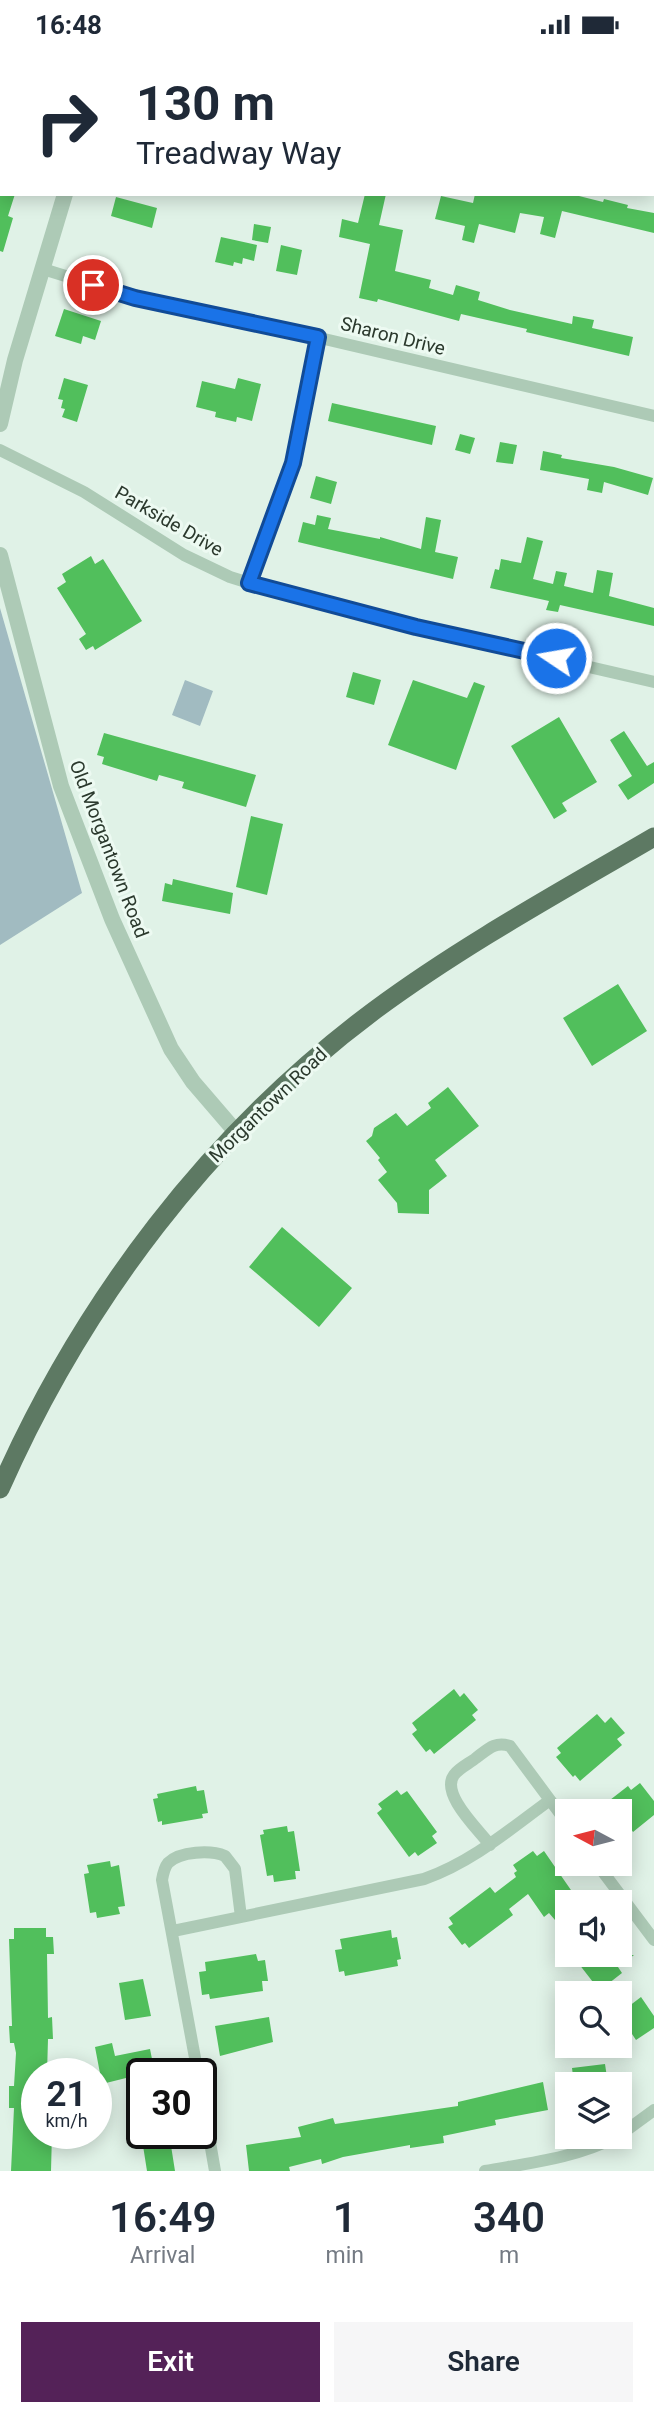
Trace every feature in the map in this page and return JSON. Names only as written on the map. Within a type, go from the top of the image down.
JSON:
[{"type":"main road","name":"Morgantown Road","points":[[0,1489],[46,1393],[105,1296],[182,1193],[236,1132],[311,1061],[408,987],[513,919],[654,837]]},
{"type":"street","points":[[0,423],[12,370],[64,196]]},
{"type":"street","name":"Sharon Drive","points":[[43,269],[135,298],[318,337],[654,416]]},
{"type":"street","points":[[249,583],[293,463],[318,337]]},
{"type":"street","name":"Parkside Drive","points":[[0,450],[84,492],[206,567],[249,583],[416,627],[654,682]]},
{"type":"street","name":"Old Morgantown Road","points":[[0,555],[5,592],[58,777],[80,841],[171,1049],[193,1082],[236,1132]]},
{"type":"street","points":[[490,1845],[456,1802],[451,1784],[454,1775],[494,1744],[510,1746],[555,1807]]},
{"type":"street","points":[[173,1931],[424,1879],[450,1870],[490,1845],[550,1800]]},
{"type":"street","points":[[195,2058],[162,1880],[169,1863],[177,1857],[217,1853],[232,1861],[241,1917]]},
{"type":"street","points":[[606,1876],[654,1940]]},
{"type":"street","points":[[632,2126],[654,2110]]},
{"type":"street","points":[[211,2149],[215,2171]]},
{"type":"street","points":[[485,2171],[562,2157],[583,2149]]},
{"type":"shaded area","points":[[0,608],[82,893],[0,945]]},
{"type":"shaded area","points":[[185,680],[213,691],[200,726],[172,715]]},
{"type":"building","points":[[0,196],[14,196],[8,216],[13,218],[3,252],[0,251]]},
{"type":"building","points":[[365,196],[386,196],[379,225],[403,230],[395,271],[431,280],[429,288],[453,295],[456,285],[480,292],[478,300],[510,310],[572,324],[573,316],[594,320],[592,328],[633,337],[629,356],[461,314],[459,321],[378,299],[377,302],[359,298],[370,244],[339,237],[342,219],[358,223]]},
{"type":"building","points":[[441,196],[473,203],[475,196],[579,196],[603,202],[604,199],[628,205],[627,208],[654,213],[654,233],[562,211],[555,238],[540,234],[544,217],[520,213],[515,233],[479,224],[474,243],[462,240],[465,226],[435,219]]},
{"type":"building","points":[[116,197],[157,208],[152,228],[111,216]]},
{"type":"building","points":[[254,224],[271,227],[268,243],[252,240]]},
{"type":"building","points":[[221,237],[257,245],[254,261],[243,258],[242,264],[234,262],[233,266],[215,262]]},
{"type":"building","points":[[281,245],[302,250],[297,275],[276,271]]},
{"type":"building","points":[[64,309],[101,321],[95,340],[83,336],[81,344],[55,336]]},
{"type":"building","points":[[64,378],[88,385],[77,422],[62,417],[65,409],[61,408],[63,400],[58,399]]},
{"type":"building","points":[[238,378],[261,384],[252,421],[237,417],[236,422],[215,417],[216,412],[196,407],[202,381],[235,389]]},
{"type":"building","points":[[332,403],[436,426],[432,445],[328,421]]},
{"type":"building","points":[[460,434],[475,438],[470,454],[455,450]]},
{"type":"building","points":[[500,442],[517,445],[513,464],[496,462]]},
{"type":"building","points":[[543,451],[562,455],[561,458],[614,467],[653,478],[648,495],[604,482],[602,493],[587,490],[589,479],[540,470]]},
{"type":"building","points":[[316,476],[337,482],[331,504],[310,498]]},
{"type":"building","points":[[317,515],[331,518],[328,529],[380,537],[421,549],[426,517],[441,520],[435,552],[458,557],[453,579],[298,542],[303,522],[315,525]]},
{"type":"building","points":[[527,537],[543,541],[533,579],[553,584],[556,571],[567,573],[564,586],[593,593],[597,570],[613,573],[609,596],[654,608],[654,626],[560,605],[558,612],[546,610],[549,601],[490,588],[501,559],[521,563]]},
{"type":"building","points":[[91,556],[95,564],[103,559],[142,621],[95,650],[93,646],[86,650],[79,639],[86,634],[57,588],[66,582],[62,574]]},
{"type":"building","points":[[353,672],[381,680],[374,705],[346,697]]},
{"type":"building","points":[[413,680],[467,698],[474,682],[485,686],[456,770],[388,745]]},
{"type":"building","points":[[559,717],[597,782],[562,803],[567,811],[554,819],[511,746]]},
{"type":"building","points":[[624,731],[647,766],[654,762],[654,783],[628,800],[618,785],[632,776],[610,740]]},
{"type":"building","points":[[104,733],[256,775],[246,807],[182,788],[184,782],[159,775],[157,781],[102,764],[104,757],[97,755]]},
{"type":"building","points":[[251,816],[283,824],[267,895],[236,887]]},
{"type":"building","points":[[173,879],[233,893],[230,914],[162,901],[165,883],[172,885]]},
{"type":"building","points":[[618,984],[647,1031],[592,1066],[563,1018]]},
{"type":"building","points":[[448,1087],[479,1126],[435,1160],[447,1176],[429,1190],[429,1214],[398,1213],[397,1203],[378,1180],[387,1172],[366,1141],[372,1136],[374,1128],[396,1113],[407,1126],[431,1108],[428,1103]]},
{"type":"building","points":[[282,1227],[352,1288],[319,1327],[249,1267]]},
{"type":"building","points":[[454,1689],[460,1697],[464,1693],[478,1710],[472,1715],[476,1720],[434,1754],[430,1749],[426,1752],[412,1734],[417,1730],[412,1723]]},
{"type":"building","points":[[597,1714],[605,1723],[611,1717],[625,1733],[617,1739],[622,1745],[580,1781],[575,1775],[573,1777],[556,1757],[561,1753],[557,1748]]},
{"type":"building","points":[[640,1783],[654,1801],[654,1815],[633,1832],[632,1799],[611,1799],[628,1786],[631,1790]]},
{"type":"building","points":[[196,1786],[197,1791],[204,1790],[208,1813],[202,1814],[203,1818],[162,1825],[162,1821],[158,1822],[153,1799],[158,1798],[157,1794]]},
{"type":"building","points":[[397,1790],[401,1795],[407,1791],[437,1832],[432,1836],[437,1843],[418,1856],[415,1852],[409,1857],[377,1813],[382,1809],[378,1804]]},
{"type":"building","points":[[287,1826],[288,1832],[294,1831],[300,1871],[295,1871],[296,1879],[274,1882],[273,1875],[267,1876],[260,1835],[264,1834],[263,1830]]},
{"type":"building","points":[[533,1851],[537,1856],[544,1851],[555,1867],[555,1876],[561,1876],[571,1890],[555,1890],[555,1920],[549,1913],[544,1917],[528,1894],[509,1909],[513,1915],[469,1948],[465,1943],[462,1945],[448,1927],[453,1924],[449,1918],[490,1887],[495,1893],[516,1877],[514,1873],[517,1871],[513,1865]]},
{"type":"building","points":[[110,1861],[111,1867],[119,1865],[125,1906],[118,1907],[120,1914],[97,1918],[96,1912],[90,1913],[84,1874],[89,1873],[87,1865]]},
{"type":"building","points":[[14,1928],[46,1928],[46,1937],[53,1937],[54,1954],[47,1954],[48,2018],[52,2017],[53,2039],[48,2039],[47,2058],[21,2058],[21,2149],[52,2149],[51,2171],[11,2171],[14,2108],[9,2108],[9,2086],[14,2086],[16,2053],[14,2043],[10,2043],[9,2026],[12,2026],[9,1939],[14,1939]]},
{"type":"building","points":[[391,1930],[392,1938],[397,1937],[401,1959],[397,1960],[398,1966],[345,1976],[344,1971],[339,1972],[335,1950],[342,1949],[340,1939]]},
{"type":"building","points":[[256,1954],[258,1961],[265,1960],[268,1981],[262,1981],[263,1991],[210,1999],[209,1994],[202,1995],[199,1972],[206,1971],[205,1962]]},
{"type":"building","points":[[581,1967],[618,1967],[622,1973],[612,1981],[592,1981]]},
{"type":"building","points":[[143,1979],[151,2016],[125,2020],[119,1983]]},
{"type":"building","points":[[641,1997],[654,2016],[654,2028],[636,2040],[632,2034],[632,2004]]},
{"type":"building","points":[[269,2017],[273,2042],[220,2056],[215,2026]]},
{"type":"building","points":[[112,2043],[115,2056],[150,2049],[152,2058],[126,2058],[126,2078],[112,2082],[112,2058],[97,2058],[95,2047]]},
{"type":"building","points":[[605,2064],[606,2072],[572,2072],[572,2068]]},
{"type":"building","points":[[543,2082],[548,2110],[495,2120],[496,2125],[443,2136],[444,2143],[410,2148],[410,2145],[343,2157],[322,2164],[321,2159],[289,2167],[290,2171],[249,2171],[246,2145],[301,2137],[298,2127],[333,2118],[335,2124],[458,2106],[458,2102]]},
{"type":"building","points":[[144,2149],[172,2149],[175,2171],[147,2171]]},
{"type":"route","points":[[93,285],[135,298],[318,337],[293,463],[249,583],[416,627],[556,658]]}]
